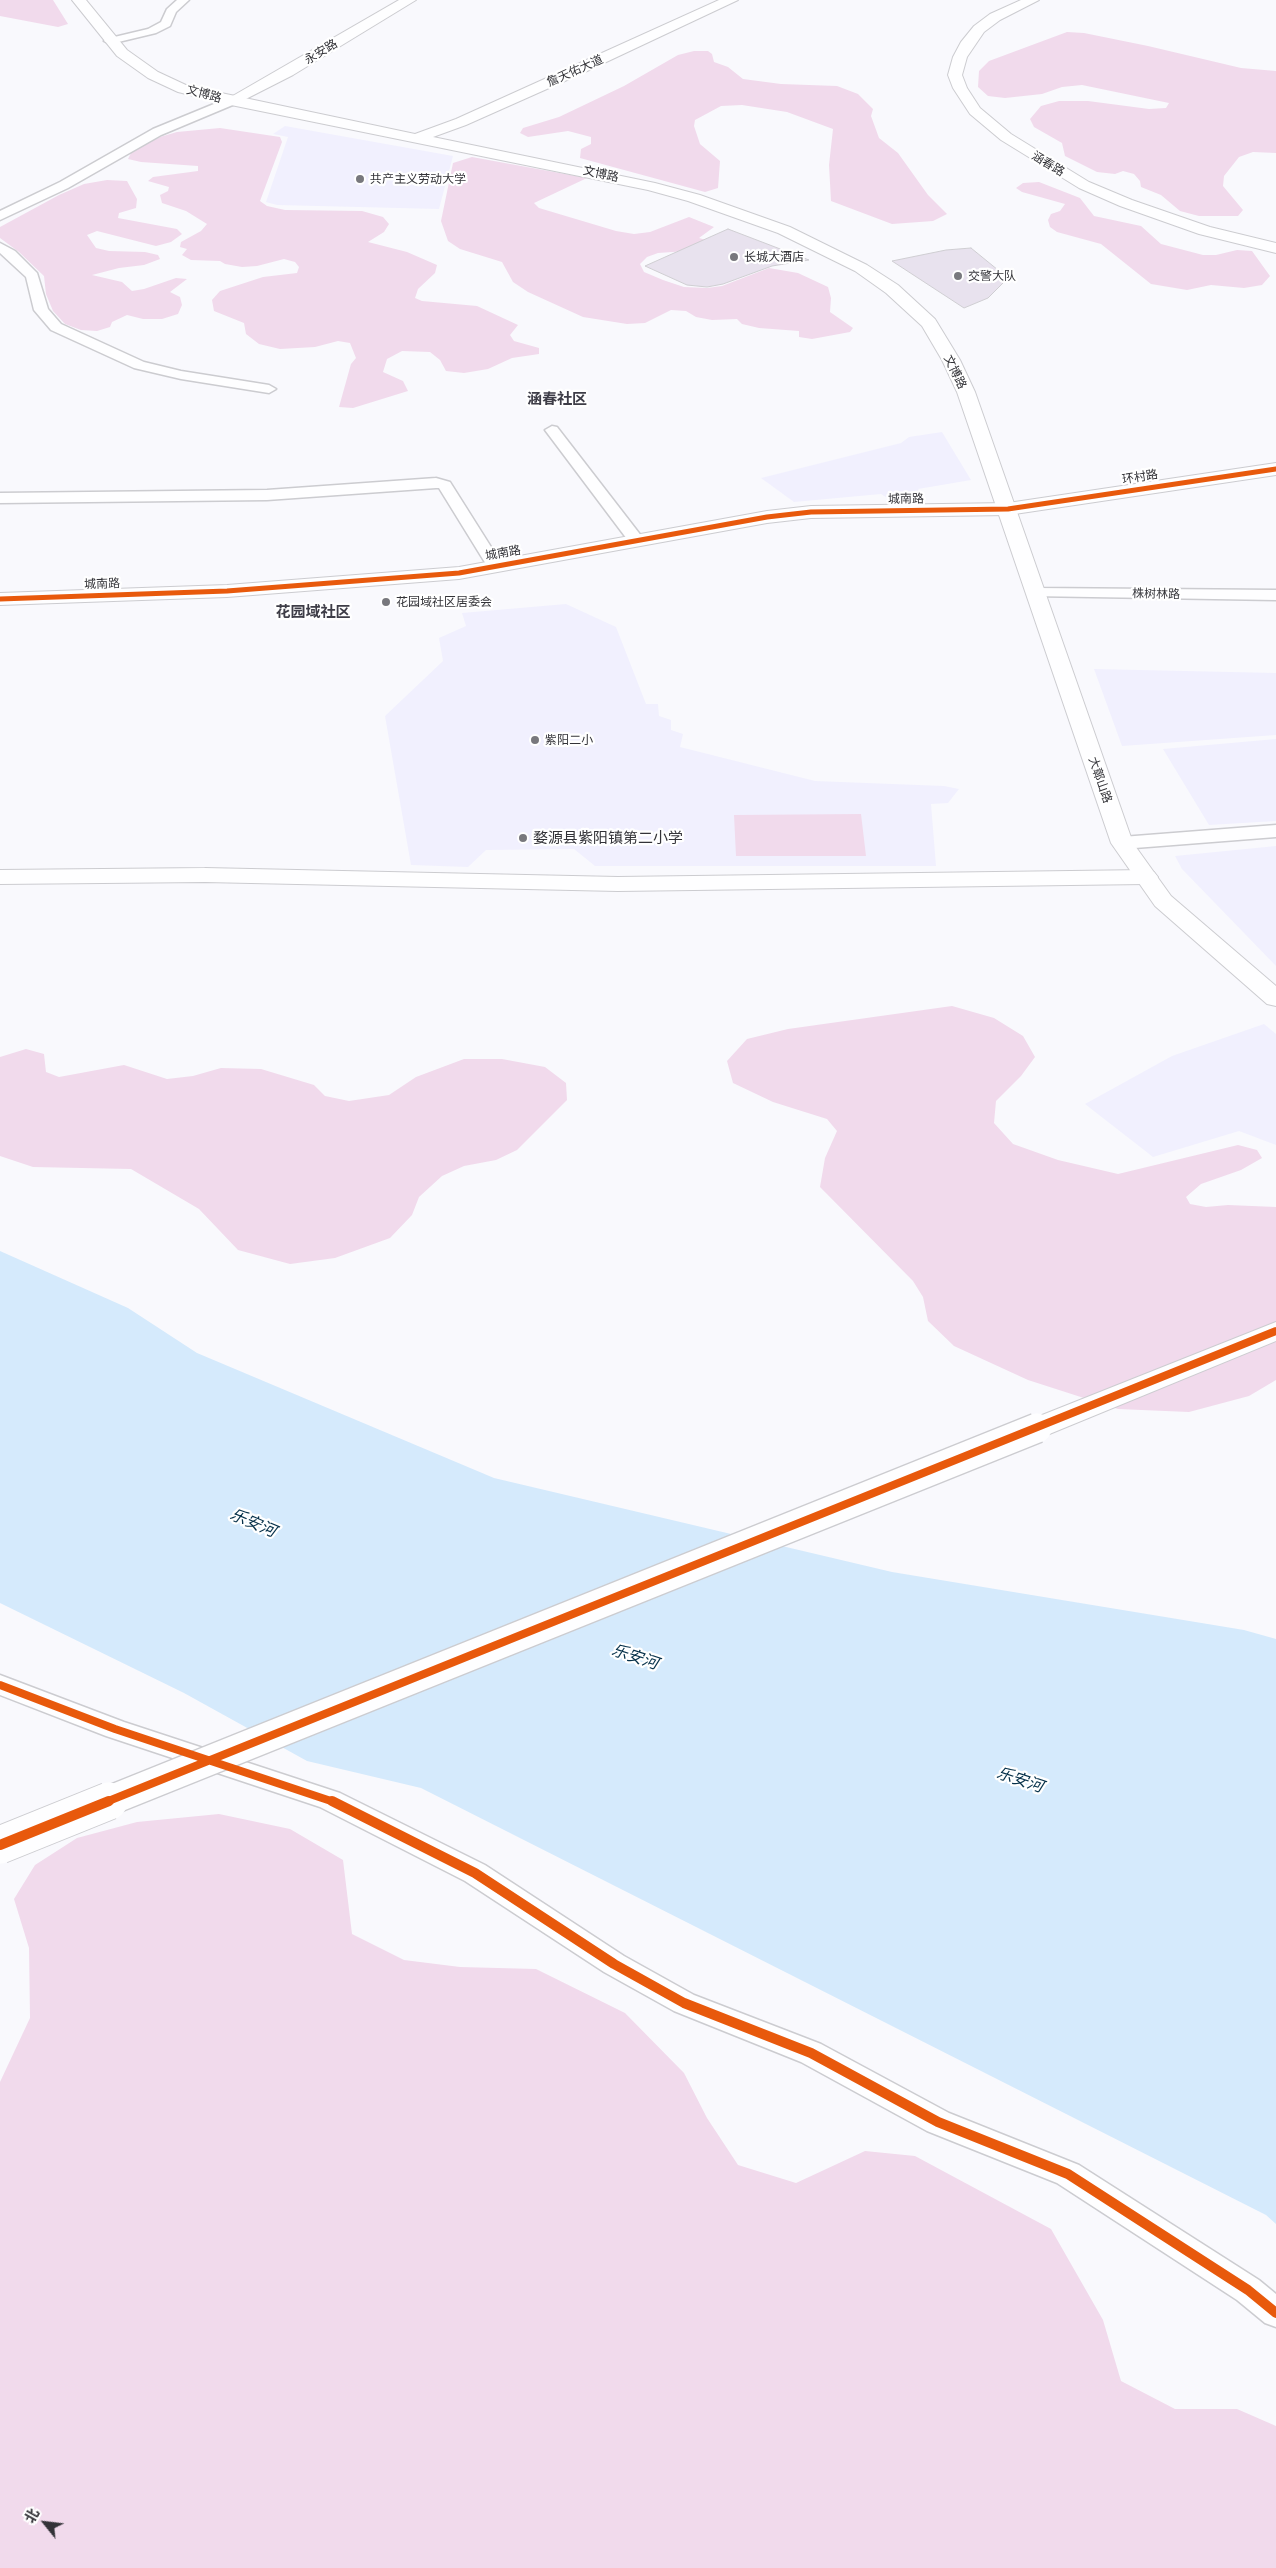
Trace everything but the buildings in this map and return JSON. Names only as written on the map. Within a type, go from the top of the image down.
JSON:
[{"type":"street","name":"文博路","points":[[79,0],[110,41],[132,61],[166,82],[231,101],[616,177],[694,198],[784,230],[861,268],[892,289],[929,323],[951,360],[966,392],[1008,509]]},
{"type":"street","points":[[110,41],[152,31],[166,24],[171,11],[183,0]]},
{"type":"street","name":"永安路","points":[[231,101],[288,72],[409,0]]},
{"type":"street","name":"涵春路","points":[[1032,0],[995,17],[979,29],[964,50],[955,75],[960,88],[976,111],[1006,137],[1084,185],[1126,203],[1205,230],[1276,248]]},
{"type":"street","name":"詹天佑大道","points":[[417,138],[461,122],[736,2]]},
{"type":"street","name":"詹天佑大道","points":[[442,143],[736,2]]},
{"type":"street","points":[[0,216],[64,185],[157,132],[231,101]]},
{"type":"street","points":[[0,248],[10,254],[32,276],[41,310],[56,327],[139,365],[181,375],[269,389]]},
{"type":"street","points":[[552,430],[636,540]]},
{"type":"street","name":"环村路","points":[[1008,509],[1276,469]]},
{"type":"street","points":[[0,498],[267,495],[436,483],[445,485],[495,566]]},
{"type":"street","name":"城南路","points":[[0,599],[227,592],[459,573],[767,517],[811,512],[1008,509]]},
{"type":"street","name":"大鄣山路","points":[[1008,509],[1122,844],[1163,901],[1276,999]]},
{"type":"street","name":"株树林路","points":[[1036,593],[1276,595]]},
{"type":"street","points":[[1122,844],[1276,831]]},
{"type":"street","points":[[0,877],[205,875],[618,884],[1146,877]]},
{"type":"street","points":[[0,1845],[1276,1331]]},
{"type":"street","points":[[0,1685],[115,1729],[330,1800],[475,1873],[614,1964],[684,2003],[812,2053],[938,2122],[1068,2174],[1248,2290],[1276,2313]]},
{"type":"shaded area","points":[[0,0],[53,0],[68,24],[58,27],[0,16]]},
{"type":"shaded area","points":[[1067,32],[1084,33],[1148,46],[1241,68],[1276,71],[1276,153],[1253,152],[1239,157],[1224,176],[1223,186],[1243,210],[1238,216],[1199,216],[1180,211],[1161,195],[1141,187],[1140,181],[1134,174],[1123,171],[1115,174],[1097,172],[1065,156],[1062,143],[1034,127],[1030,119],[1041,106],[1059,101],[1088,101],[1149,109],[1166,108],[1169,103],[1082,85],[1062,87],[1042,94],[1005,98],[988,96],[978,87],[979,71],[989,61]]},
{"type":"shaded area","points":[[694,51],[708,51],[712,54],[714,62],[728,67],[743,79],[781,84],[837,86],[858,94],[873,109],[871,116],[879,138],[898,153],[928,195],[947,214],[933,221],[892,224],[831,201],[829,165],[833,129],[787,112],[742,105],[721,106],[695,120],[694,126],[700,144],[720,161],[718,188],[705,192],[580,158],[581,149],[591,144],[591,137],[568,131],[528,137],[520,133],[523,128],[559,117],[624,86],[678,55]]},
{"type":"shaded area","name":"共产主义劳动大学","points":[[285,126],[453,156],[439,209],[277,205],[266,202],[288,137],[273,134]]},
{"type":"shaded area","points":[[220,128],[280,137],[282,142],[260,201],[267,206],[285,210],[362,211],[383,217],[389,224],[384,232],[368,242],[407,252],[437,265],[435,273],[418,289],[415,298],[422,301],[477,306],[518,325],[510,335],[514,341],[539,348],[539,354],[512,358],[488,369],[464,373],[446,371],[440,360],[430,352],[402,351],[387,359],[383,372],[403,381],[408,391],[353,408],[339,407],[351,364],[356,358],[350,343],[338,341],[315,347],[280,349],[259,344],[246,334],[244,323],[214,311],[212,300],[220,291],[263,277],[297,273],[299,267],[295,262],[284,259],[257,266],[242,267],[225,264],[220,261],[191,260],[182,255],[187,249],[180,247],[181,242],[201,231],[207,224],[186,211],[162,203],[160,195],[168,191],[169,187],[148,181],[153,177],[198,171],[198,166],[141,162],[128,159],[132,151],[160,137],[177,132]]},
{"type":"shaded area","points":[[472,157],[587,178],[534,203],[539,208],[616,231],[634,234],[650,232],[689,217],[714,227],[699,238],[709,241],[701,250],[658,253],[647,257],[640,264],[644,272],[684,287],[707,288],[722,286],[769,268],[798,273],[828,287],[831,298],[830,312],[853,328],[850,332],[812,339],[799,337],[799,331],[759,328],[742,324],[737,319],[712,320],[696,317],[686,311],[671,310],[645,323],[627,324],[583,317],[528,292],[513,282],[502,262],[460,249],[448,241],[441,221],[453,163]]},
{"type":"shaded area","points":[[107,180],[127,181],[137,199],[136,208],[119,213],[118,218],[177,229],[182,234],[171,242],[156,246],[97,231],[87,235],[96,248],[109,251],[145,252],[158,255],[160,259],[144,265],[119,268],[92,275],[122,282],[132,291],[176,278],[187,279],[170,292],[180,297],[182,305],[178,314],[162,319],[143,319],[127,315],[112,322],[110,327],[97,331],[81,330],[65,324],[53,311],[46,294],[44,276],[19,252],[0,238],[0,227],[59,195],[84,184]]},
{"type":"shaded area","points":[[1039,182],[1080,198],[1094,216],[1141,226],[1161,244],[1203,255],[1216,255],[1237,250],[1252,251],[1270,276],[1262,285],[1244,288],[1211,285],[1187,290],[1151,284],[1101,244],[1057,232],[1050,227],[1048,220],[1051,214],[1060,211],[1065,204],[1022,192],[1016,188],[1023,183]]},
{"type":"shaded area","points":[[942,432],[971,480],[918,489],[924,495],[889,499],[881,494],[794,502],[761,478],[901,443],[909,437]]},
{"type":"shaded area","name":"紫阳二小","points":[[566,604],[616,627],[646,704],[658,704],[659,716],[671,720],[671,730],[683,734],[680,747],[815,781],[944,786],[959,789],[948,803],[931,804],[936,866],[595,866],[574,849],[486,850],[468,867],[411,865],[385,716],[443,661],[439,638],[466,626],[462,613]]},
{"type":"shaded area","points":[[1094,669],[1276,673],[1276,735],[1122,746]]},
{"type":"shaded area","points":[[1276,739],[1276,821],[1209,825],[1163,749]]},
{"type":"shaded area","points":[[861,814],[866,856],[736,856],[734,815]]},
{"type":"shaded area","points":[[1276,846],[1276,966],[1182,869],[1175,856]]},
{"type":"shaded area","points":[[952,1006],[994,1018],[1023,1036],[1035,1057],[1021,1076],[996,1101],[994,1123],[1013,1144],[1058,1160],[1118,1174],[1238,1145],[1257,1150],[1262,1158],[1241,1170],[1201,1184],[1186,1197],[1190,1204],[1206,1207],[1228,1205],[1276,1207],[1276,1380],[1249,1396],[1189,1412],[1118,1409],[1028,1380],[954,1346],[928,1321],[923,1297],[913,1281],[820,1187],[825,1158],[837,1131],[827,1119],[773,1102],[733,1083],[727,1061],[747,1039],[788,1029]]},
{"type":"shaded area","points":[[1264,1024],[1276,1034],[1276,1145],[1239,1131],[1153,1157],[1085,1104],[1172,1056]]},
{"type":"shaded area","points":[[26,1049],[44,1054],[46,1072],[59,1077],[124,1065],[167,1079],[193,1076],[221,1068],[261,1069],[314,1085],[325,1096],[349,1101],[389,1095],[416,1077],[464,1059],[502,1059],[545,1067],[566,1083],[567,1100],[517,1150],[496,1160],[464,1166],[442,1176],[419,1197],[412,1215],[390,1238],[335,1258],[290,1264],[238,1250],[199,1209],[131,1169],[33,1167],[0,1156],[0,1057]]},
{"type":"shaded area","points":[[219,1814],[290,1829],[343,1860],[352,1934],[404,1960],[460,1967],[536,1969],[625,2013],[684,2073],[707,2118],[738,2165],[796,2183],[865,2151],[915,2156],[1051,2229],[1103,2320],[1121,2381],[1175,2409],[1237,2409],[1276,2426],[1276,2568],[0,2568],[0,2082],[30,2018],[29,1948],[14,1899],[35,1865],[77,1838],[137,1822]]},
{"type":"water","name":"乐安河","points":[[0,1251],[128,1308],[197,1353],[494,1478],[892,1572],[1244,1630],[1276,1639],[1276,2224],[1266,2215],[421,1788],[307,1761],[184,1693],[0,1603]]},
{"type":"cycle path","points":[[0,599],[227,591],[459,573],[767,517],[811,512],[1008,509],[1276,469]]},
{"type":"cycle path","points":[[0,1845],[1276,1331]]},
{"type":"cycle path","points":[[0,1685],[115,1729],[330,1800],[475,1873],[614,1964],[684,2003],[811,2053],[938,2122],[1068,2174],[1248,2290],[1276,2313]]},
{"type":"place","name":"共产主义劳动大学","points":[[360,179]]},
{"type":"place","name":"长城大酒店","points":[[734,257]]},
{"type":"place","name":"交警大队","points":[[958,276]]},
{"type":"place","name":"花园域社区居委会","points":[[386,602]]},
{"type":"place","name":"紫阳二小","points":[[535,740]]},
{"type":"place","name":"婺源县紫阳镇第二小学","points":[[523,838]]},
{"type":"district","name":"涵春社区","points":[[557,399]]},
{"type":"district","name":"花园域社区","points":[[313,612]]}]
